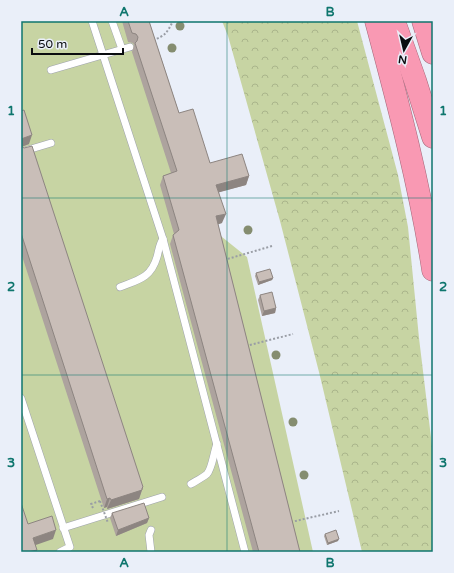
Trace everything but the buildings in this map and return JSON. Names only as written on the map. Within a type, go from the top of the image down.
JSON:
[{"type":"highway","points":[[376,21],[396,95],[426,224],[433,270]]},
{"type":"highway","points":[[394,21],[433,137]]},
{"type":"highway","points":[[422,21],[433,53]]},
{"type":"lane","points":[[92,21],[163,239],[245,552]]},
{"type":"lane","points":[[112,21],[122,49]]},
{"type":"lane","points":[[51,70],[130,47]]},
{"type":"lane","points":[[21,152],[51,143]]},
{"type":"lane","points":[[120,287],[145,277],[150,272],[156,262],[159,244],[163,239]]},
{"type":"lane","points":[[21,398],[70,549],[60,552]]},
{"type":"lane","points":[[191,484],[207,473],[211,468],[213,455],[217,444]]},
{"type":"lane","points":[[63,528],[162,497]]},
{"type":"lane","points":[[151,530],[149,535],[151,552]]},
{"type":"path","points":[[149,41],[163,36],[169,30],[172,21]]},
{"type":"path","points":[[221,261],[272,246]]},
{"type":"path","points":[[243,347],[293,334]]},
{"type":"path","points":[[96,507],[92,509],[91,504],[100,501],[108,523]]},
{"type":"path","points":[[288,523],[339,511]]},
{"type":"green space","points":[[21,21],[144,21],[217,233],[247,257],[313,552],[21,552]]},
{"type":"green space","points":[[222,21],[357,21],[398,175],[408,227],[419,338],[433,454],[433,552],[362,552],[319,372],[280,221],[228,36]]}]
